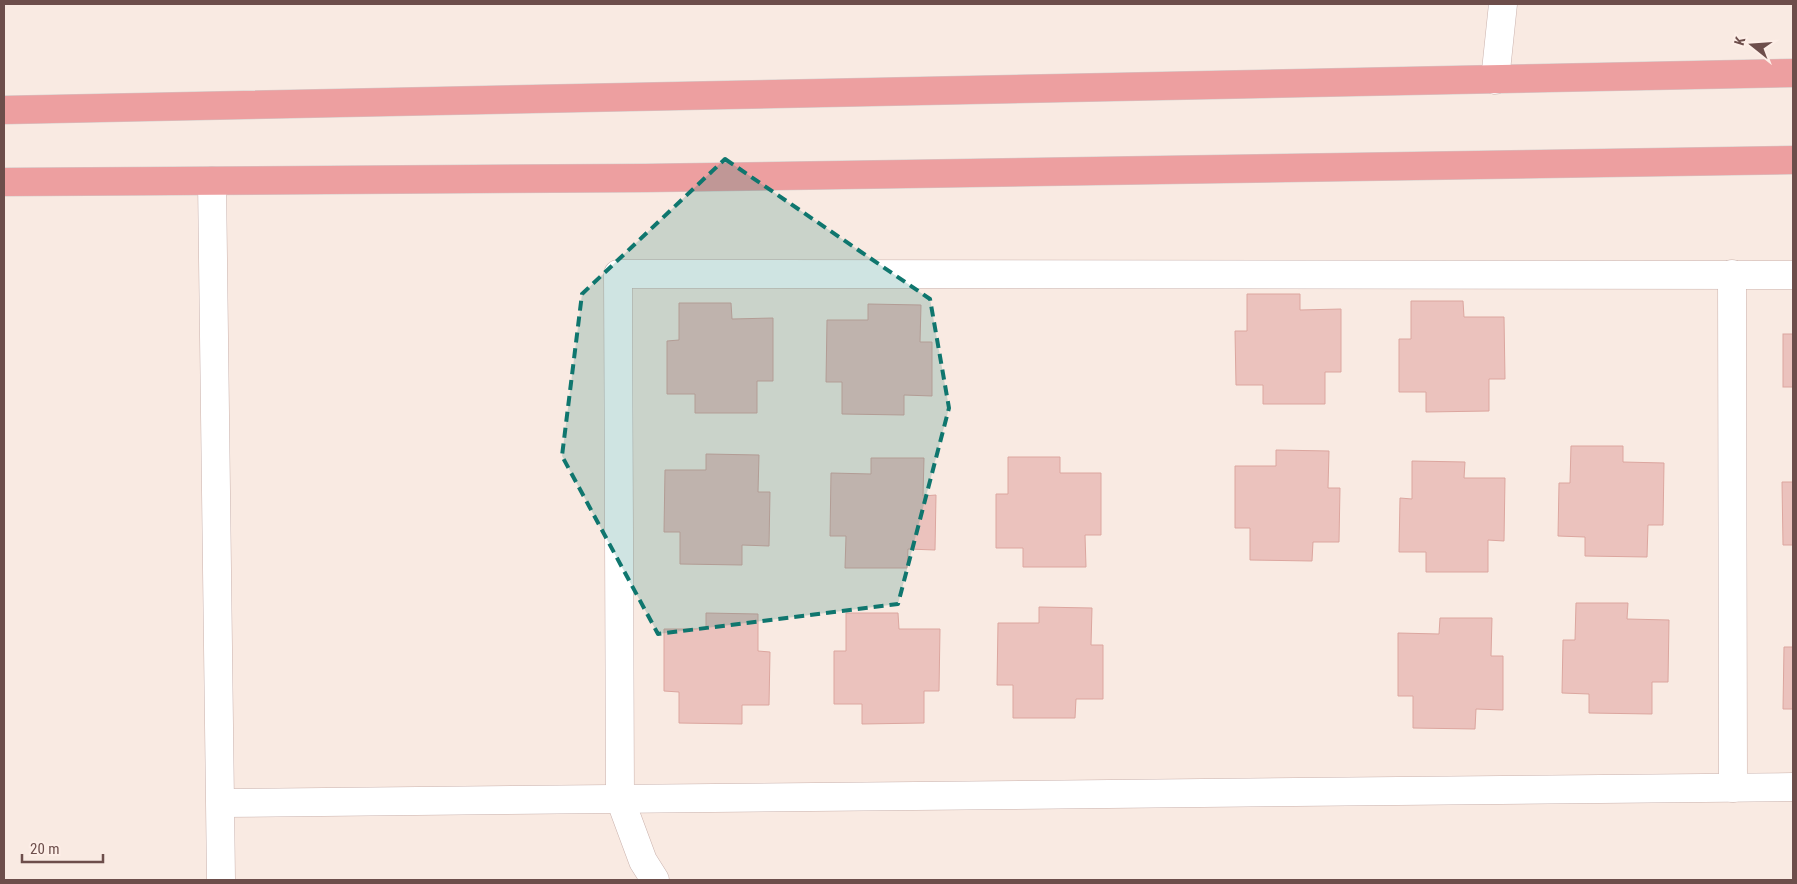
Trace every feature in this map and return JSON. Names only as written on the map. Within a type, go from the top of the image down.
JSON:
[{"type":"highway","points":[[4,110],[1793,73]]},
{"type":"highway","points":[[4,182],[666,178],[1793,160]]},
{"type":"street","points":[[1495,80],[1503,4]]},
{"type":"street","points":[[212,181],[221,880]]},
{"type":"street","points":[[655,880],[643,861],[620,799],[618,274],[1793,275]]},
{"type":"street","points":[[1732,274],[1733,788]]},
{"type":"street","points":[[220,802],[1793,787]]},
{"type":"highlighted area","points":[[725,159],[930,299],[949,408],[898,604],[658,634],[562,456],[582,294]]},
{"type":"building","points":[[1247,294],[1300,294],[1300,310],[1341,309],[1341,372],[1325,372],[1325,404],[1263,404],[1263,385],[1236,385],[1235,331],[1247,331]]},
{"type":"building","points":[[1411,301],[1463,301],[1464,317],[1504,317],[1505,379],[1489,379],[1489,411],[1426,412],[1426,392],[1399,392],[1399,339],[1411,339]]},
{"type":"building","points":[[679,303],[731,303],[732,319],[773,318],[773,381],[757,381],[757,413],[695,413],[695,394],[667,394],[667,341],[679,340]]},
{"type":"building","points":[[868,304],[921,305],[920,342],[932,342],[932,396],[904,395],[904,415],[842,414],[842,382],[826,382],[827,320],[868,320]]},
{"type":"building","points":[[1783,334],[1793,334],[1793,387],[1783,387]]},
{"type":"building","points":[[1571,446],[1623,446],[1623,462],[1664,463],[1663,525],[1648,525],[1647,557],[1585,556],[1585,537],[1558,536],[1559,483],[1570,483]]},
{"type":"building","points":[[1276,450],[1329,451],[1328,488],[1340,488],[1339,542],[1313,542],[1312,561],[1250,560],[1250,528],[1235,528],[1235,466],[1276,466]]},
{"type":"building","points":[[706,454],[759,455],[758,492],[770,492],[769,546],[742,545],[742,565],[680,564],[680,532],[664,532],[665,470],[706,470]]},
{"type":"building","points":[[1008,457],[1060,457],[1060,473],[1101,473],[1101,535],[1085,535],[1086,567],[1023,567],[1023,548],[996,548],[996,494],[1008,494]]},
{"type":"building","points":[[871,458],[924,458],[923,496],[936,495],[935,550],[908,549],[907,568],[845,568],[846,536],[830,536],[831,473],[871,474]]},
{"type":"building","points":[[1412,461],[1465,462],[1464,478],[1505,478],[1504,541],[1488,540],[1488,572],[1426,572],[1426,552],[1399,552],[1400,498],[1412,499]]},
{"type":"building","points":[[1782,482],[1793,482],[1793,545],[1783,545]]},
{"type":"building","points":[[1576,603],[1628,603],[1627,619],[1669,620],[1668,682],[1652,682],[1652,714],[1589,713],[1589,694],[1562,693],[1563,640],[1575,640]]},
{"type":"building","points":[[1039,607],[1092,608],[1091,645],[1103,645],[1103,699],[1076,699],[1075,718],[1013,718],[1013,685],[997,685],[998,623],[1039,623]]},
{"type":"building","points":[[706,613],[758,614],[758,651],[770,652],[769,705],[742,705],[742,724],[679,723],[679,692],[664,691],[664,629],[706,629]]},
{"type":"building","points":[[846,613],[898,613],[899,629],[940,629],[939,691],[924,691],[924,723],[862,724],[862,704],[834,704],[834,651],[846,651]]},
{"type":"building","points":[[1440,618],[1492,618],[1491,656],[1503,656],[1503,710],[1476,709],[1475,729],[1413,728],[1413,696],[1398,696],[1398,633],[1439,634]]},
{"type":"building","points":[[1784,647],[1793,647],[1793,709],[1783,709]]}]
